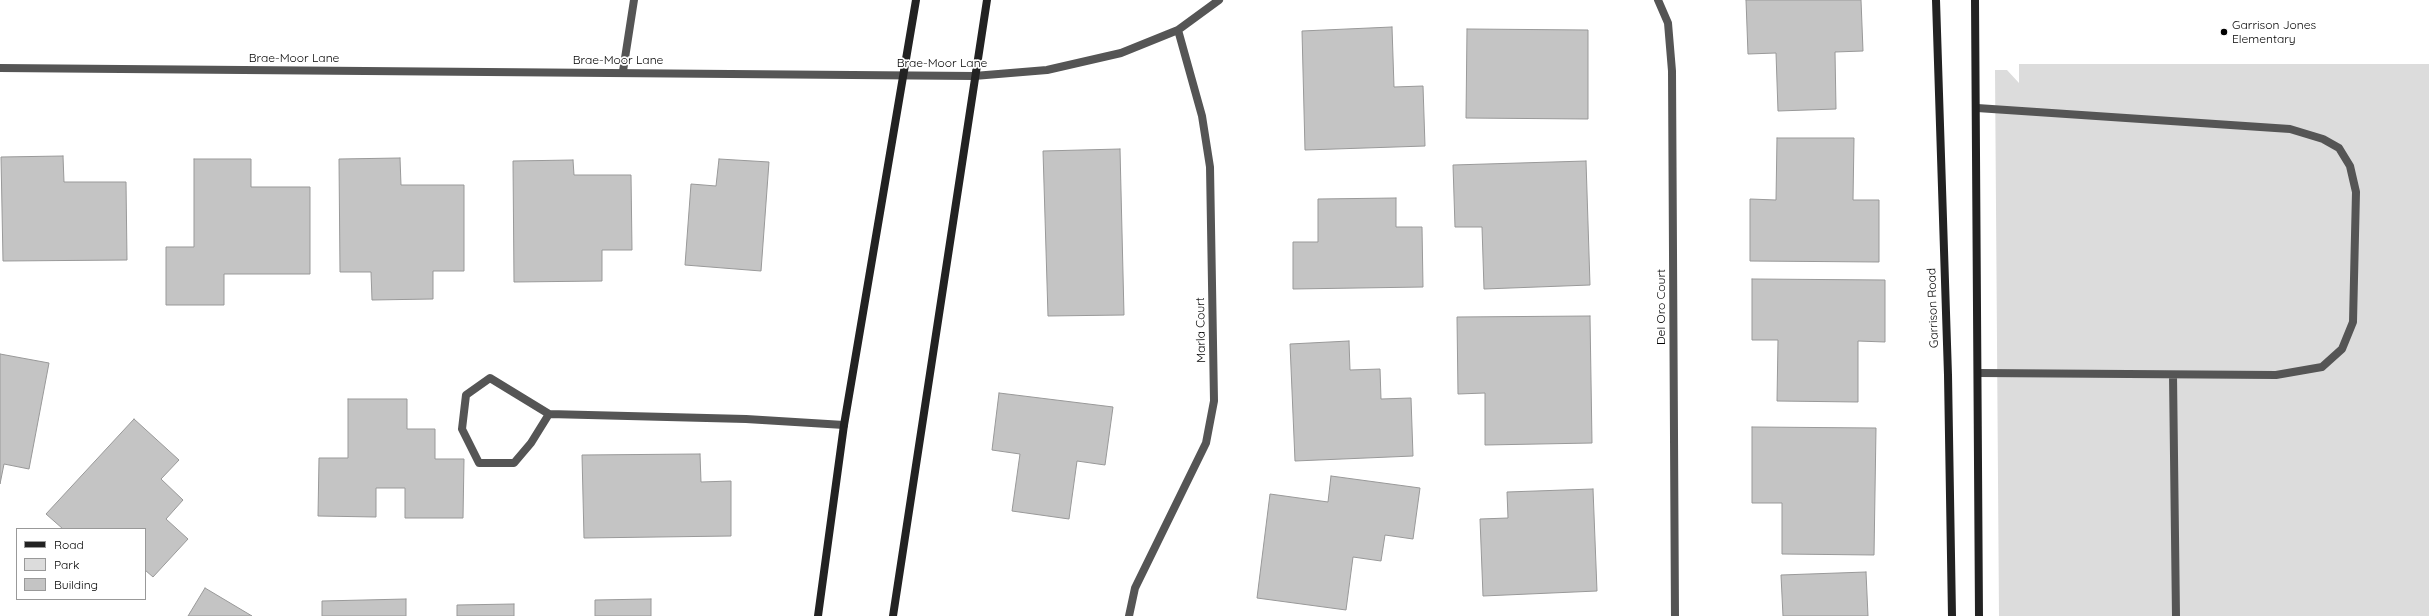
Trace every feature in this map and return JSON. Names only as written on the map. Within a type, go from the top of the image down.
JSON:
[{"type":"main road","points":[[818,616],[844,425],[916,0]]},
{"type":"main road","points":[[893,616],[974,76],[987,0]]},
{"type":"main road","name":"Garrison Road","points":[[1936,0],[1947,368],[1952,616]]},
{"type":"main road","points":[[1975,0],[1980,373],[1980,616]]},
{"type":"street","points":[[622,71],[634,0]]},
{"type":"street","name":"Brae-Moor Lane","points":[[0,68],[622,71],[974,76],[1047,70],[1121,53],[1178,30],[1219,0]]},
{"type":"street","name":"Del Oro Court","points":[[1658,0],[1668,23],[1672,71],[1675,616]]},
{"type":"street","name":"Marla Court","points":[[1129,616],[1135,588],[1206,443],[1214,401],[1210,167],[1202,116],[1178,30]]},
{"type":"street","points":[[1977,108],[2290,129],[2323,140],[2339,148],[2350,166],[2356,192],[2353,322],[2342,349],[2322,367],[2276,375],[1980,373]]},
{"type":"street","points":[[2173,375],[2176,616]]},
{"type":"street","points":[[549,414],[531,443],[514,463],[479,462],[462,429],[466,395],[490,378],[549,414],[746,419],[844,425]]},
{"type":"green space","points":[[2019,64],[2429,64],[2429,616],[1999,616],[1995,70],[2007,70],[2019,83]]},
{"type":"building","points":[[1746,0],[1861,0],[1863,51],[1835,52],[1836,109],[1778,111],[1776,53],[1748,54]]},
{"type":"building","points":[[1392,27],[1394,87],[1423,86],[1425,146],[1305,150],[1302,31]]},
{"type":"building","points":[[1467,29],[1588,30],[1588,119],[1466,118]]},
{"type":"building","points":[[1777,138],[1854,138],[1853,200],[1879,200],[1879,262],[1750,261],[1750,199],[1776,200]]},
{"type":"building","points":[[1120,149],[1124,315],[1048,316],[1043,151]]},
{"type":"building","points":[[63,156],[64,182],[126,182],[127,260],[3,261],[1,157]]},
{"type":"building","points":[[400,158],[401,185],[464,185],[464,271],[433,271],[433,299],[372,300],[371,272],[340,272],[339,159]]},
{"type":"building","points":[[194,159],[251,159],[251,187],[310,187],[310,274],[224,274],[224,305],[166,305],[166,247],[194,247]]},
{"type":"building","points":[[719,159],[769,162],[761,271],[685,265],[691,184],[716,186]]},
{"type":"building","points":[[573,160],[574,175],[631,175],[632,250],[602,250],[602,281],[514,282],[513,161]]},
{"type":"building","points":[[1586,161],[1590,285],[1484,289],[1482,227],[1455,227],[1453,165]]},
{"type":"building","points":[[1396,198],[1396,227],[1422,227],[1423,287],[1293,289],[1293,242],[1318,242],[1318,199]]},
{"type":"building","points":[[1752,279],[1885,280],[1885,342],[1858,341],[1858,402],[1777,401],[1778,340],[1752,340]]},
{"type":"building","points":[[1590,316],[1592,443],[1485,445],[1485,393],[1458,394],[1457,317]]},
{"type":"building","points":[[1349,341],[1350,370],[1380,369],[1381,399],[1411,398],[1413,456],[1295,461],[1290,344]]},
{"type":"building","points":[[0,354],[49,363],[29,469],[4,464],[0,484]]},
{"type":"building","points":[[999,393],[1113,407],[1105,465],[1077,461],[1069,519],[1012,511],[1020,454],[992,450]]},
{"type":"building","points":[[348,399],[407,399],[407,429],[435,429],[435,459],[464,459],[463,518],[405,518],[405,488],[376,488],[376,517],[318,516],[319,458],[348,458]]},
{"type":"building","points":[[134,419],[179,460],[161,479],[183,500],[166,519],[188,539],[153,577],[146,571],[146,528],[62,528],[46,514]]},
{"type":"building","points":[[1752,427],[1876,428],[1874,555],[1782,554],[1782,503],[1752,503]]},
{"type":"building","points":[[700,454],[701,482],[731,481],[731,536],[584,538],[582,455]]},
{"type":"building","points":[[1331,476],[1420,488],[1413,539],[1385,535],[1381,561],[1353,557],[1346,610],[1257,598],[1270,494],[1328,502]]},
{"type":"building","points":[[1593,489],[1597,591],[1483,596],[1480,519],[1508,518],[1507,492]]},
{"type":"building","points":[[1866,572],[1868,616],[1783,616],[1781,575]]},
{"type":"building","points":[[205,588],[252,616],[188,616]]},
{"type":"building","points":[[406,599],[406,616],[322,616],[322,601]]},
{"type":"building","points":[[651,599],[651,616],[595,616],[595,600]]},
{"type":"building","points":[[514,604],[514,616],[457,616],[457,605]]},
{"type":"place","name":"Garrison Jones Elementary","points":[[2224,32]]}]
